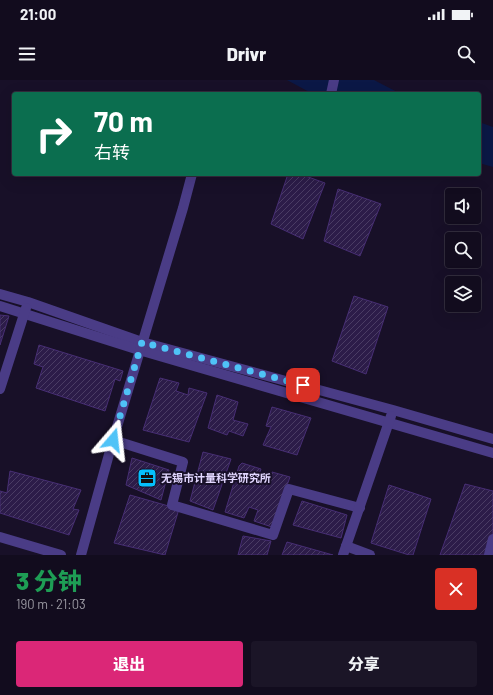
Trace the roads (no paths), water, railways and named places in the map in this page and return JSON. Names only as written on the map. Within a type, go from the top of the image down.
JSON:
[{"type":"street","points":[[331,92],[334,80]]},
{"type":"street","points":[[81,555],[113,440],[191,176]]},
{"type":"street","points":[[0,294],[28,302],[141,346],[392,410],[493,439]]},
{"type":"street","points":[[0,389],[28,302]]},
{"type":"street","points":[[0,306],[141,346],[493,453]]},
{"type":"street","points":[[370,555],[345,551],[392,410]]},
{"type":"street","points":[[113,440],[183,462],[172,505],[273,535],[289,489],[360,508]]},
{"type":"street","points":[[0,537],[61,555]]},
{"type":"street","points":[[489,555],[493,539]]},
{"type":"water","points":[[287,80],[374,80],[397,92],[309,92]]},
{"type":"water","points":[[481,123],[493,127],[493,167],[481,164]]},
{"type":"place","name":"无锡市计量科学研究所","points":[[147,478]]}]
